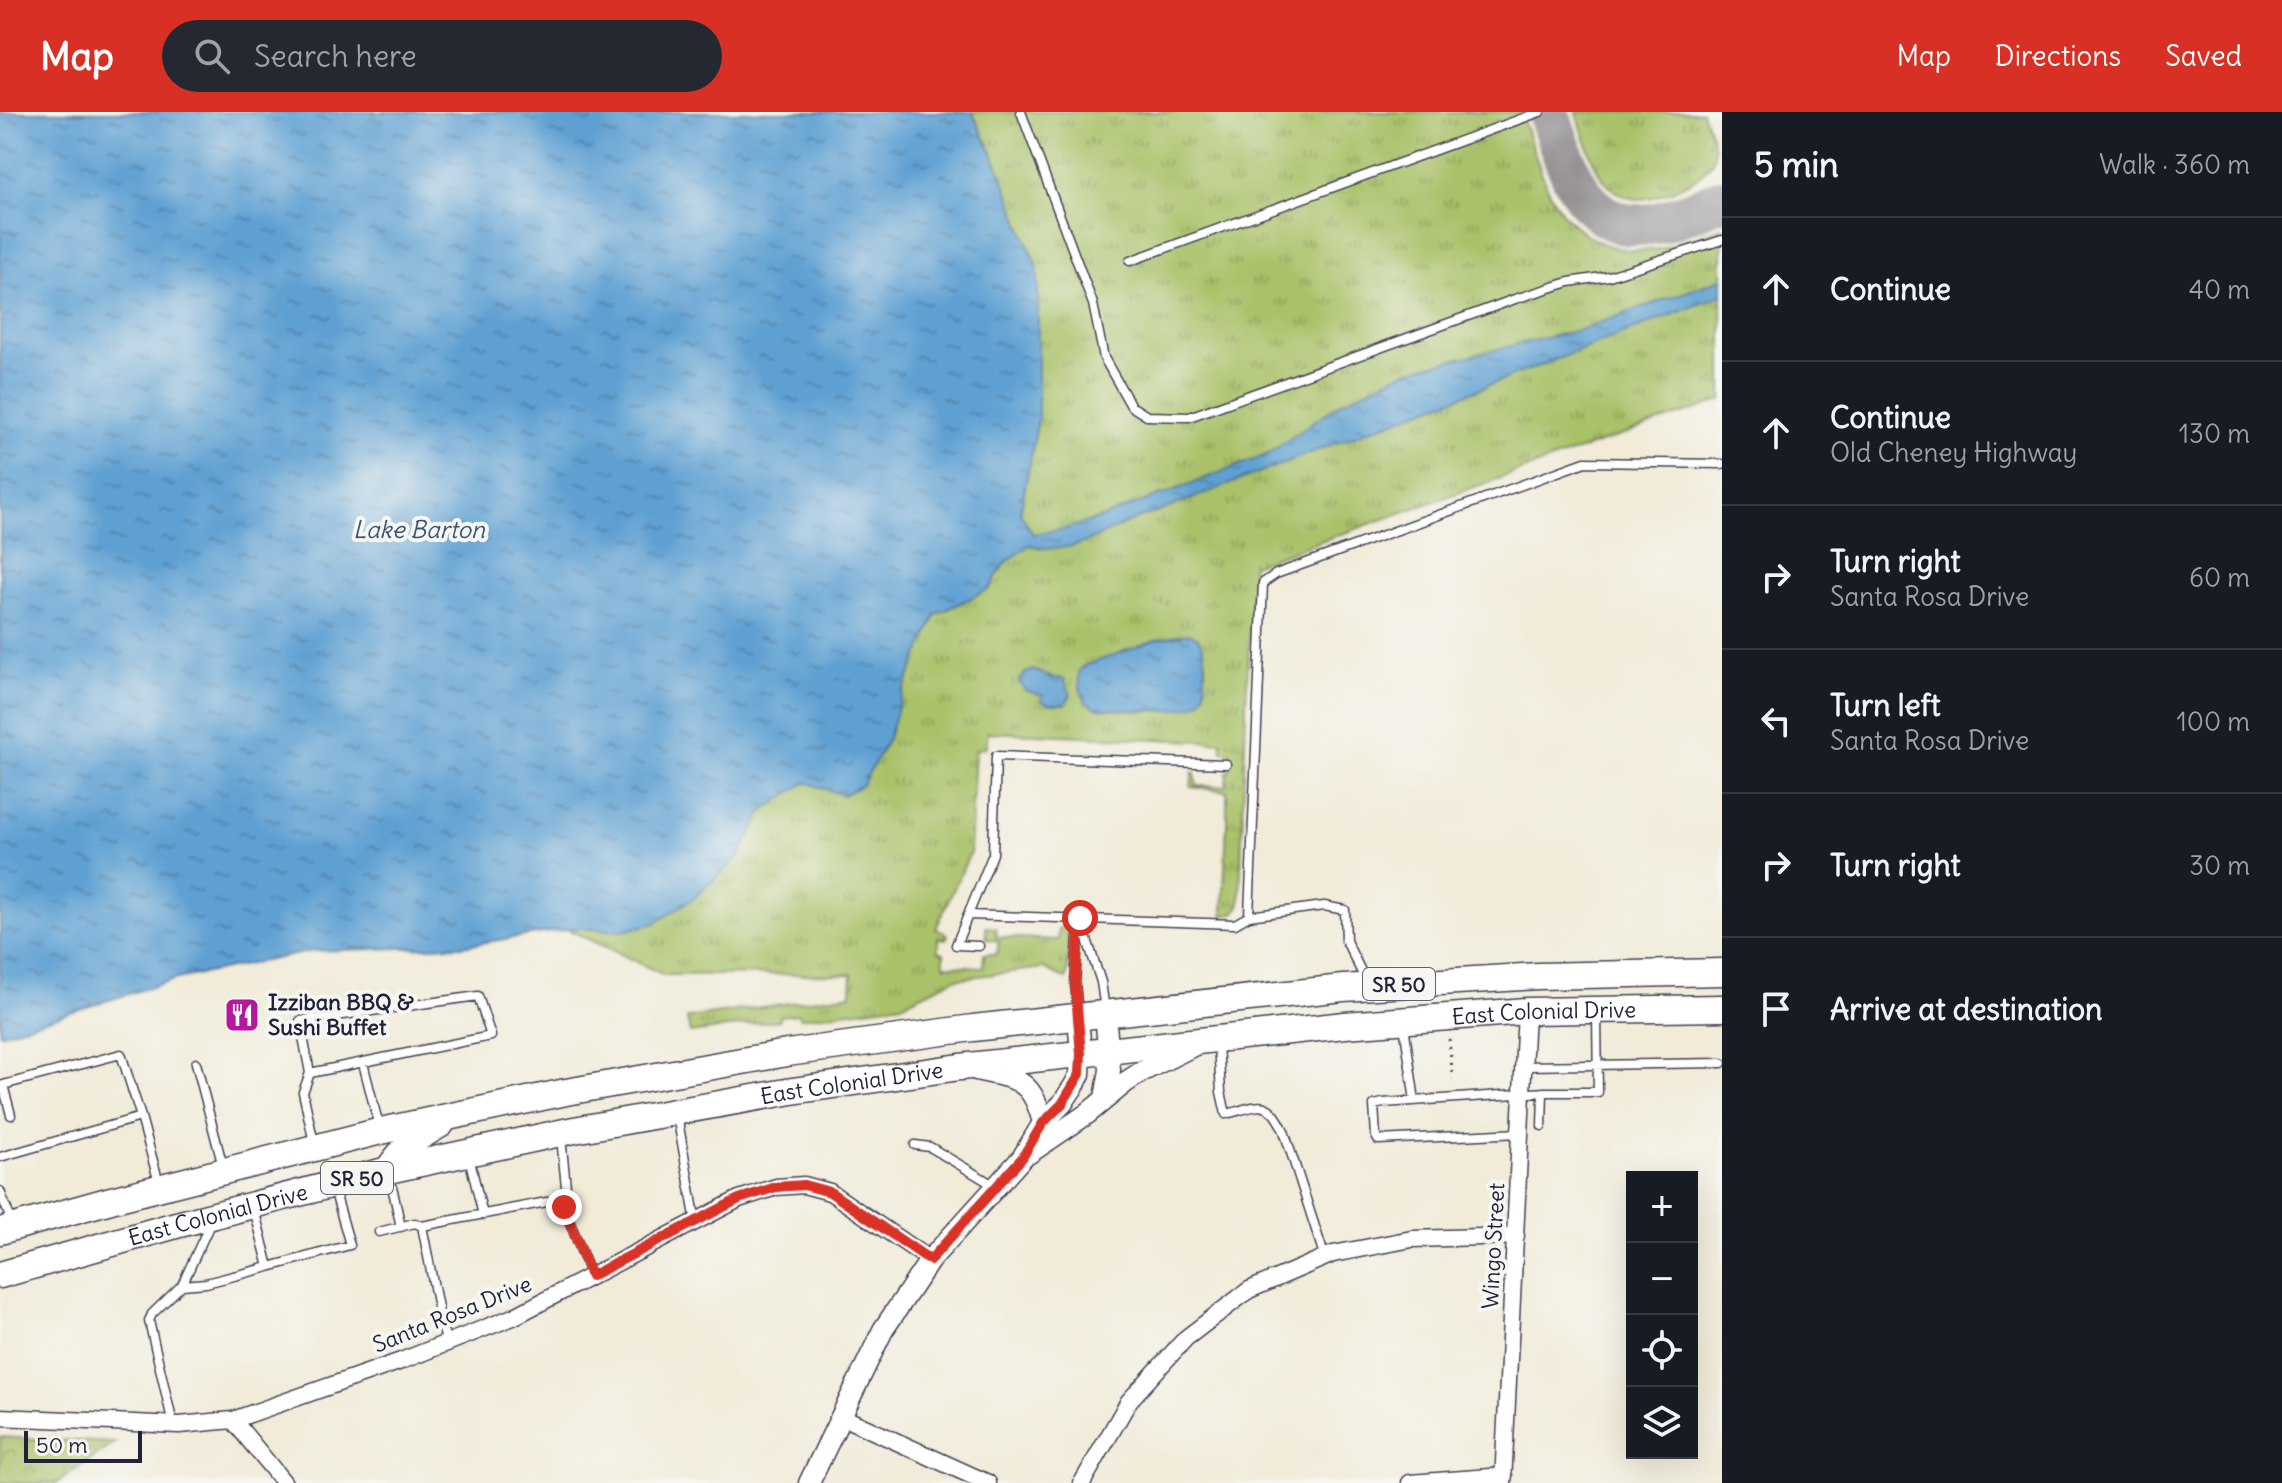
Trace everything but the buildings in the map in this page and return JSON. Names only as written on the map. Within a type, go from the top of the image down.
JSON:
[{"type":"highway","name":"East Colonial Drive","points":[[7,1229],[381,1131],[566,1092],[787,1053],[1078,1016],[1369,986],[1538,976],[1722,972]]},
{"type":"highway","name":"East Colonial Drive","points":[[0,1275],[388,1170],[676,1110],[960,1067],[1404,1020],[1526,1011],[1722,1008]]},
{"type":"highway","points":[[388,1170],[401,1150],[415,1139],[462,1113]]},
{"type":"highway","points":[[135,1236],[159,1214],[172,1209],[344,1163],[381,1131]]},
{"type":"street","name":"Wingo Street","points":[[1503,1480],[1526,1011]]},
{"type":"street","points":[[1105,1013],[1110,1070],[1105,1098]]},
{"type":"street","points":[[809,1483],[883,1330],[930,1260],[1022,1158],[1043,1123],[1062,1104],[1075,1084],[1080,1074],[1081,1054],[1078,1016]]},
{"type":"street","points":[[1022,1158],[1143,1071],[1210,1040]]},
{"type":"street","points":[[960,1067],[1018,1079],[1038,1101],[1043,1123]]},
{"type":"street","name":"Santa Rosa Drive","points":[[0,1417],[173,1425],[233,1420],[513,1317],[739,1199],[776,1187],[804,1185],[830,1192],[930,1260]]},
{"type":"street","points":[[1082,1483],[1129,1401],[1186,1338],[1249,1290],[1333,1254],[1412,1239],[1516,1236]]},
{"type":"street","points":[[840,1416],[988,1483]]},
{"type":"street","points":[[233,1420],[284,1483]]},
{"type":"street","points":[[1410,1483],[1503,1480]]},
{"type":"lane","points":[[1021,112],[1093,304],[1104,358],[1131,406],[1147,416],[1189,417],[1515,299],[1569,282],[1609,276],[1722,240]]},
{"type":"lane","points":[[1130,261],[1540,112]]},
{"type":"lane","points":[[1249,916],[1263,583],[1276,574],[1585,462],[1722,464]]},
{"type":"lane","points":[[979,946],[956,945],[993,854],[996,756],[1226,764]]},
{"type":"lane","points":[[968,915],[1235,924],[1249,916],[1324,906],[1345,910],[1346,941],[1369,986]]},
{"type":"lane","points":[[1080,918],[1101,982],[1105,1013]]},
{"type":"lane","points":[[1078,1016],[1075,983],[1080,918]]},
{"type":"lane","points":[[310,1073],[491,1036],[478,996],[300,1021],[310,1073],[303,1092],[315,1148]]},
{"type":"lane","points":[[1521,1133],[1378,1140],[1374,1105],[1543,1092],[1598,1092],[1597,1010]]},
{"type":"lane","points":[[1404,1020],[1415,1101]]},
{"type":"lane","points":[[1210,1040],[1226,1114],[1260,1106],[1271,1109],[1276,1115],[1325,1258]]},
{"type":"lane","points":[[11,1115],[3,1085],[121,1054],[160,1188]]},
{"type":"lane","points":[[196,1063],[224,1171]]},
{"type":"lane","points":[[363,1063],[381,1131]]},
{"type":"lane","points":[[1524,1066],[1722,1063]]},
{"type":"lane","points":[[1542,1126],[1543,1092]]},
{"type":"lane","points":[[676,1110],[696,1222]]},
{"type":"lane","points":[[0,1157],[141,1117]]},
{"type":"lane","points":[[560,1132],[567,1197],[564,1207],[591,1276]]},
{"type":"lane","points":[[915,1145],[930,1147],[996,1187]]},
{"type":"lane","points":[[468,1152],[483,1215]]},
{"type":"lane","points":[[388,1170],[401,1227]]},
{"type":"lane","points":[[182,1285],[206,1283],[350,1245],[333,1184]]},
{"type":"lane","points":[[0,1191],[7,1229]]},
{"type":"lane","points":[[379,1232],[415,1223],[422,1226],[552,1201]]},
{"type":"lane","points":[[253,1205],[269,1267]]},
{"type":"lane","points":[[173,1425],[149,1321],[152,1314],[182,1285],[214,1215]]},
{"type":"lane","points":[[422,1226],[447,1343]]},
{"type":"path","points":[[1449,1033],[1453,1079]]},
{"type":"green space","points":[[972,112],[1520,112],[1553,199],[1572,224],[1597,241],[1626,250],[1642,251],[1682,242],[1722,227],[1722,400],[1253,565],[1240,906],[1233,913],[1223,915],[1227,791],[1191,787],[1193,772],[1197,786],[1226,786],[1231,753],[1222,751],[1222,742],[988,732],[986,747],[975,750],[970,853],[936,928],[948,935],[946,939],[938,938],[938,951],[944,953],[944,965],[983,967],[984,954],[997,954],[999,941],[986,939],[986,927],[996,928],[996,937],[1058,940],[1059,928],[1065,927],[1069,953],[1066,979],[1044,968],[954,979],[902,1004],[800,1018],[799,1014],[780,1016],[780,1020],[690,1033],[687,1018],[851,994],[852,974],[664,975],[567,929],[576,928],[737,858],[763,811],[806,782],[843,795],[887,741],[903,691],[936,614],[989,589],[1016,536],[1038,419],[1038,270],[997,163]]},
{"type":"green space","points":[[1576,112],[1702,112],[1714,149],[1711,163],[1694,179],[1670,192],[1646,198],[1629,198],[1603,180]]},
{"type":"green space","points":[[0,1437],[115,1443],[57,1483],[0,1483]]},
{"type":"water","name":"Lake Barton","points":[[0,112],[972,112],[997,163],[1038,270],[1038,419],[1020,512],[1033,534],[1101,518],[1266,455],[1343,401],[1405,371],[1579,330],[1722,279],[1722,295],[1139,518],[1094,539],[1064,548],[1029,545],[1004,564],[989,589],[936,615],[903,691],[887,741],[862,785],[843,795],[806,782],[763,811],[738,858],[694,898],[655,923],[623,931],[576,928],[461,946],[313,951],[177,979],[0,1034]]},
{"type":"water","points":[[1190,633],[1201,642],[1205,660],[1205,693],[1195,705],[1169,710],[1121,710],[1097,708],[1084,698],[1079,671],[1084,666],[1160,638]]},
{"type":"water","points":[[1033,670],[1063,678],[1071,694],[1066,704],[1050,704],[1041,700],[1044,696],[1024,690],[1019,680]]},
{"type":"taxiway","points":[[1548,112],[1570,172],[1580,190],[1608,218],[1628,224],[1651,224],[1722,199]]},
{"type":"place","name":"Izziban BBQ & Sushi Buffet","points":[[242,1015]]},
{"type":"route","points":[[564,1207],[591,1276],[739,1199],[776,1187],[804,1185],[830,1192],[930,1260],[1022,1158],[1043,1123],[1062,1104],[1080,1074],[1075,983],[1080,918]]}]
